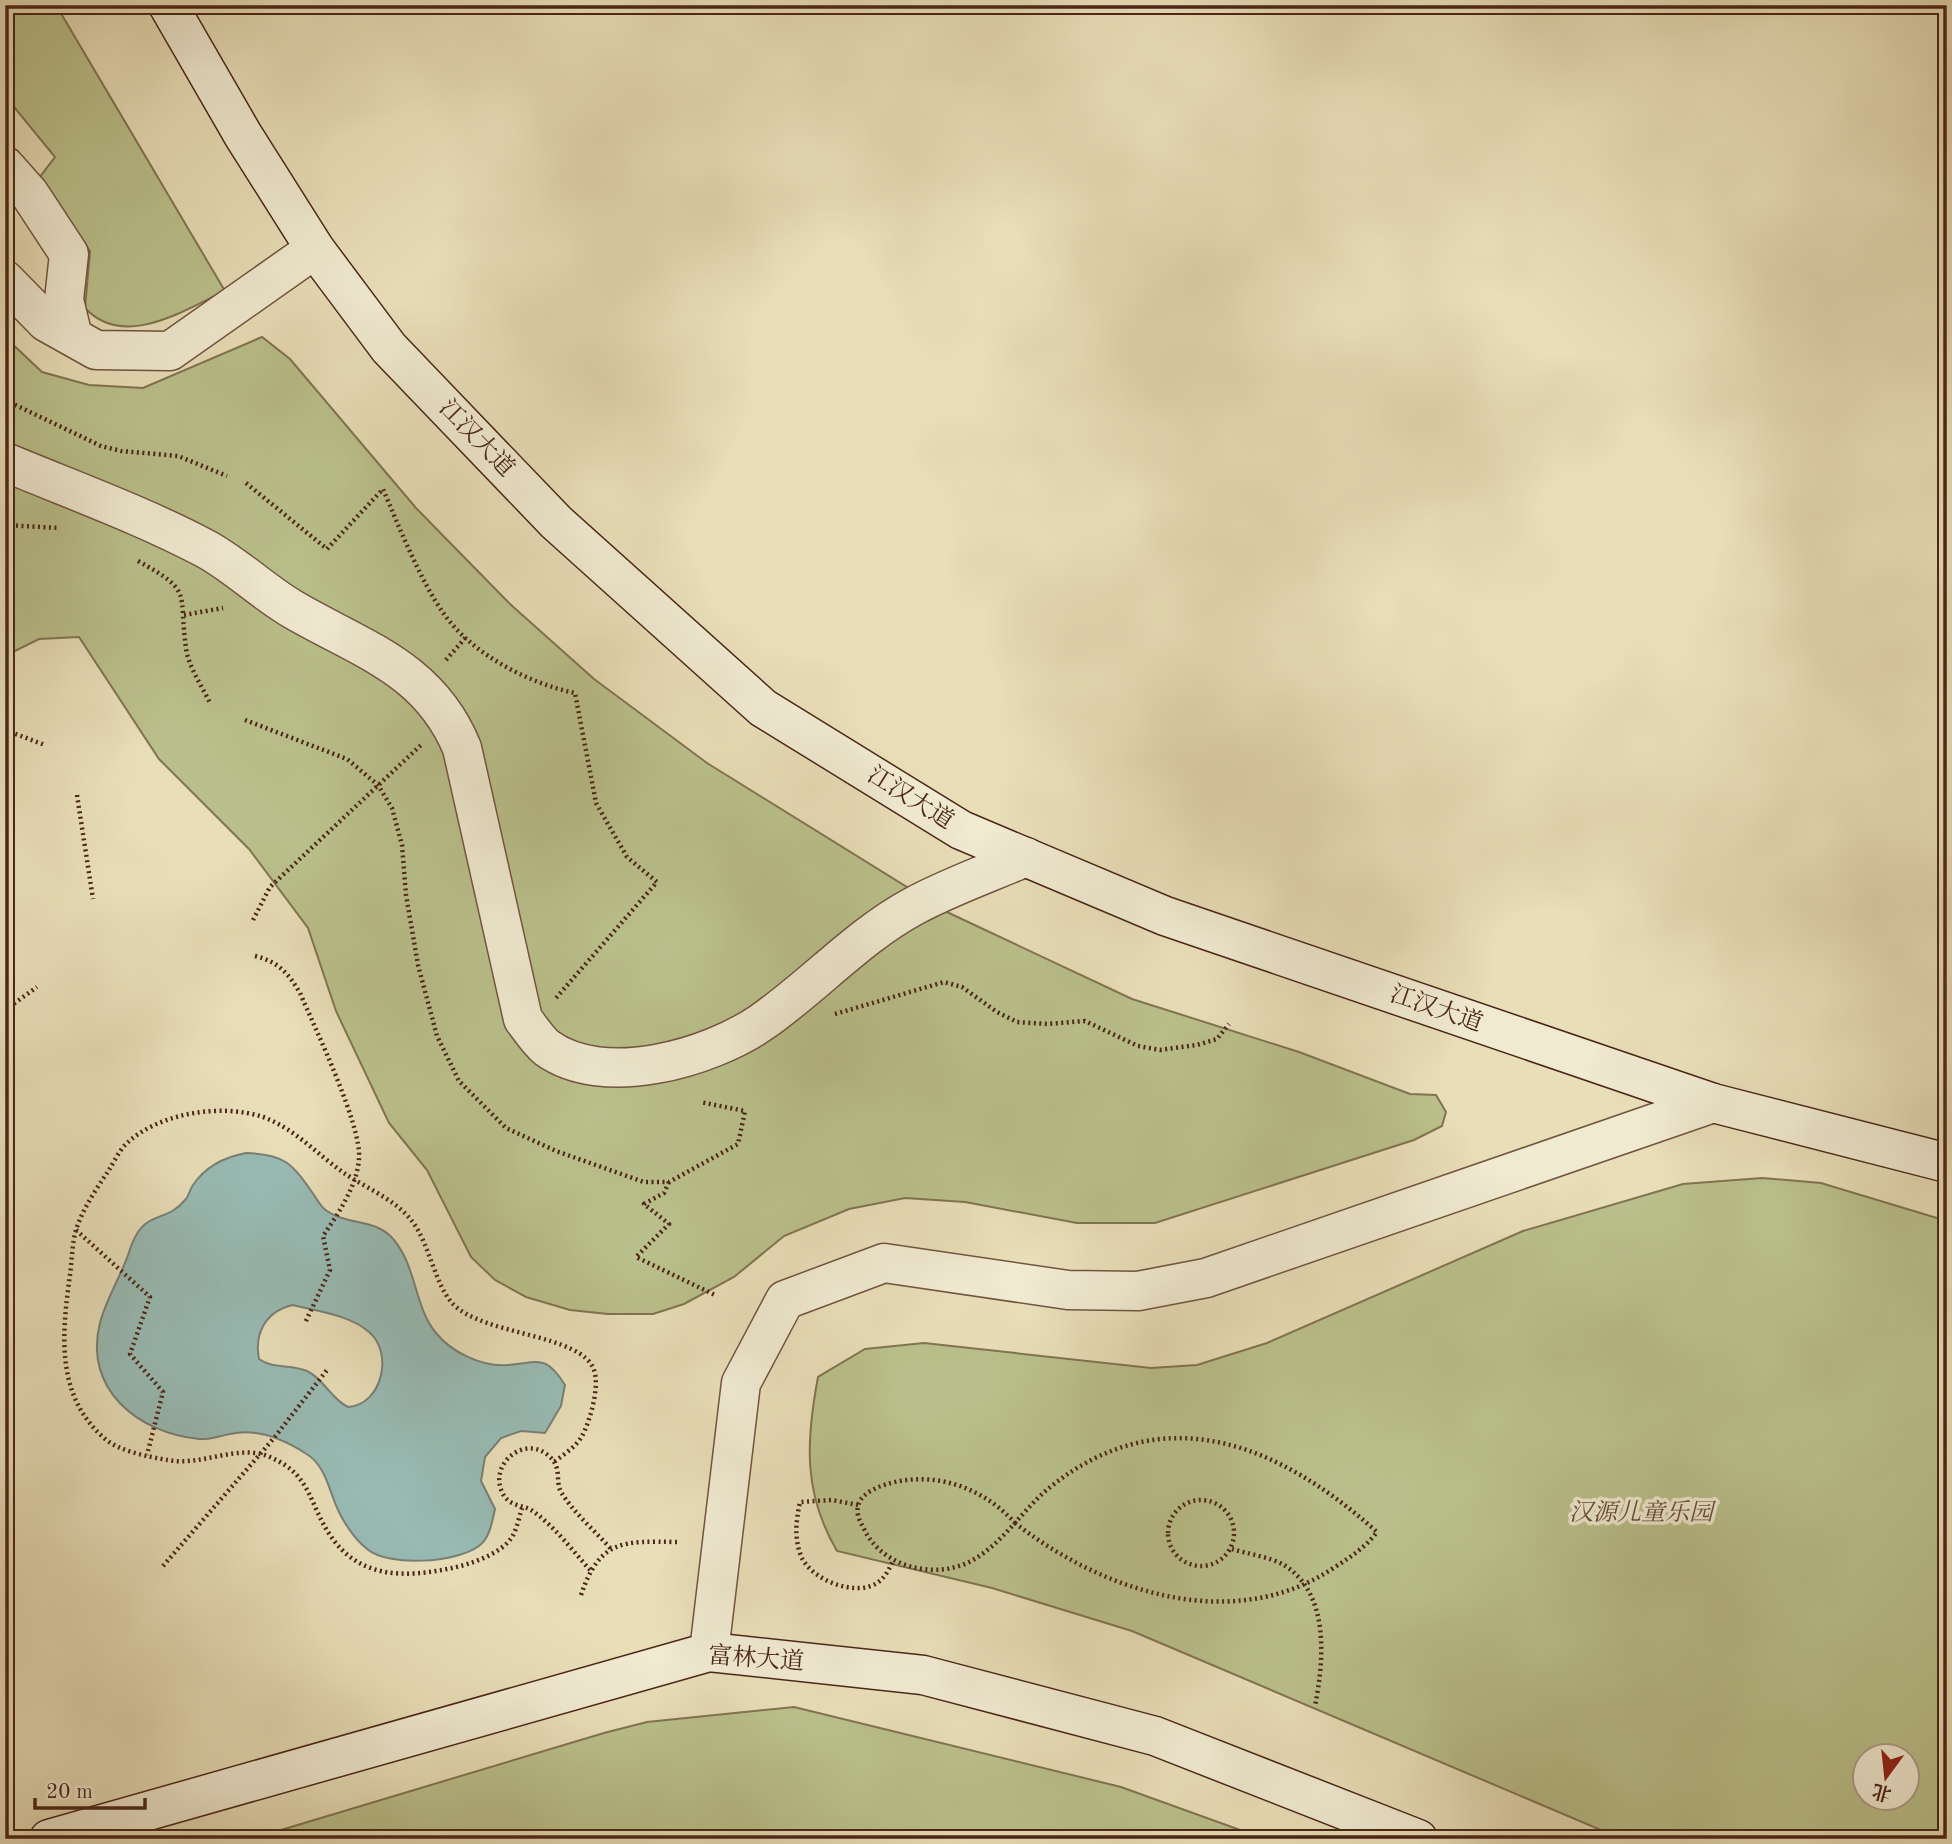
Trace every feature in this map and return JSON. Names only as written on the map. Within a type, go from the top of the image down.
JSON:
[{"type":"main road","name":"江汉大道","points":[[168,5],[243,135],[316,249],[389,348],[556,522],[763,708],[961,831],[1178,920],[1713,1103],[1947,1163]]},
{"type":"main road","points":[[5,166],[29,192],[69,254],[64,300],[73,337]]},
{"type":"main road","points":[[5,280],[46,322],[96,350],[170,351],[316,249]]},
{"type":"main road","points":[[5,462],[154,524],[209,551],[294,610],[407,673],[435,701],[451,722],[462,748],[523,1019],[547,1048],[584,1065],[626,1069],[675,1059],[726,1042],[762,1022],[913,906],[1026,857]]},
{"type":"main road","points":[[709,1652],[741,1383],[785,1300],[884,1263],[1068,1290],[1138,1291],[1206,1278],[1713,1103]]},
{"type":"main road","name":"富林大道","points":[[49,1839],[709,1652],[922,1675],[1142,1732],[1418,1839]]},
{"type":"path","points":[[750,5],[762,5]]},
{"type":"path","points":[[5,400],[101,446],[121,451],[178,456],[227,476]]},
{"type":"path","points":[[246,483],[327,549],[383,489],[444,614],[466,637],[509,667],[554,689],[575,693],[596,803],[628,857],[657,882],[530,1028]]},
{"type":"path","points":[[5,524],[69,529]]},
{"type":"path","points":[[134,559],[174,581],[184,615],[186,650],[211,703]]},
{"type":"path","points":[[184,615],[231,606]]},
{"type":"path","points":[[443,664],[466,637]]},
{"type":"path","points":[[5,730],[46,745]]},
{"type":"path","points":[[253,920],[270,887],[425,741]]},
{"type":"path","points":[[77,795],[93,899]]},
{"type":"path","points":[[256,956],[271,960],[286,971],[300,993],[359,1146],[354,1179],[337,1215],[323,1236],[330,1270],[305,1323]]},
{"type":"path","points":[[831,1016],[944,982],[962,987],[1017,1022],[1047,1024],[1085,1021],[1138,1046],[1160,1050],[1197,1045],[1217,1039],[1229,1024]]},
{"type":"path","points":[[5,1010],[37,987]]},
{"type":"path","points":[[522,1508],[512,1538],[497,1550],[466,1565],[431,1573],[392,1575],[356,1563],[330,1535],[309,1490],[290,1467],[260,1453],[253,1451],[187,1463],[147,1455],[107,1442],[80,1412],[72,1390],[62,1335],[76,1230],[95,1190],[126,1144],[161,1121],[191,1115],[230,1111],[264,1118],[306,1143],[409,1217],[424,1238],[452,1303],[496,1328],[533,1334],[562,1345],[583,1356],[593,1367],[596,1386],[582,1436],[554,1462]]},
{"type":"path","points":[[669,1182],[664,1193],[644,1204],[669,1224],[636,1257],[715,1295]]},
{"type":"path","points":[[76,1230],[150,1297],[130,1354],[163,1392],[147,1455]]},
{"type":"path","points":[[163,1566],[274,1438],[327,1370]]},
{"type":"path","points":[[858,1504],[859,1518],[868,1536],[893,1561],[933,1569],[965,1564],[982,1554],[1015,1523],[1047,1490],[1071,1472],[1120,1449],[1173,1439],[1221,1440],[1316,1482],[1377,1532],[1354,1555],[1305,1585],[1270,1598],[1245,1601],[1163,1597],[1088,1570],[1039,1542],[1015,1523],[989,1499],[961,1485],[905,1479],[865,1494],[858,1504]]},
{"type":"path","points":[[590,1570],[533,1510],[512,1504],[501,1489],[501,1469],[506,1460],[522,1449],[542,1451],[554,1462],[560,1474],[560,1491],[611,1549]]},
{"type":"path","points":[[858,1504],[832,1500],[800,1502],[797,1541],[802,1559],[821,1577],[848,1587],[866,1588],[880,1582],[893,1561]]},
{"type":"path","points":[[1194,1501],[1215,1503],[1231,1518],[1234,1529],[1232,1549],[1213,1564],[1192,1566],[1182,1560],[1169,1543],[1170,1521],[1183,1505],[1194,1501]]},
{"type":"path","points":[[581,1595],[590,1570],[611,1549],[634,1543],[677,1542]]},
{"type":"path","points":[[1232,1549],[1281,1563],[1305,1585],[1320,1626],[1322,1643],[1315,1706]]},
{"type":"green space","points":[[5,5],[56,5],[225,291],[173,316],[136,326],[118,326],[101,320],[85,308],[90,251],[39,178],[55,157],[5,96]]},
{"type":"green space","points":[[5,337],[42,372],[89,385],[143,388],[262,337],[290,359],[416,508],[510,604],[594,679],[707,763],[949,913],[1132,999],[1299,1052],[1410,1094],[1436,1095],[1446,1112],[1442,1126],[1414,1140],[1155,1223],[1077,1223],[965,1202],[905,1198],[849,1209],[784,1236],[734,1277],[684,1304],[653,1314],[608,1314],[570,1310],[526,1297],[495,1280],[471,1257],[427,1170],[389,1123],[336,1011],[308,928],[249,849],[159,759],[79,637],[39,639],[5,656]]},
{"type":"green space","name":"汉源儿童乐园","points":[[1762,1178],[1821,1183],[1947,1221],[1947,1839],[1622,1839],[1132,1631],[992,1588],[837,1551],[826,1529],[818,1508],[810,1466],[811,1423],[818,1377],[865,1349],[924,1343],[1151,1368],[1197,1365],[1267,1343],[1523,1231],[1683,1184]]},
{"type":"green space","points":[[794,1707],[1121,1787],[1265,1839],[251,1839],[647,1722]]},
{"type":"water","points":[[260,1154],[287,1163],[327,1211],[387,1233],[402,1251],[429,1322],[442,1340],[458,1352],[487,1364],[540,1362],[552,1368],[565,1385],[561,1406],[545,1433],[521,1431],[501,1438],[485,1457],[481,1481],[495,1509],[488,1534],[479,1546],[455,1556],[422,1561],[390,1559],[377,1555],[363,1546],[349,1529],[319,1465],[305,1453],[278,1439],[250,1432],[203,1439],[155,1428],[120,1404],[108,1387],[100,1368],[97,1347],[100,1323],[134,1239],[147,1223],[178,1207],[198,1178],[210,1168],[238,1155]],"holes":[[[293,1305],[352,1321],[377,1341],[381,1352],[381,1377],[376,1388],[360,1404],[348,1407],[307,1371],[270,1364],[259,1359],[258,1340],[264,1324],[276,1312]]]}]
